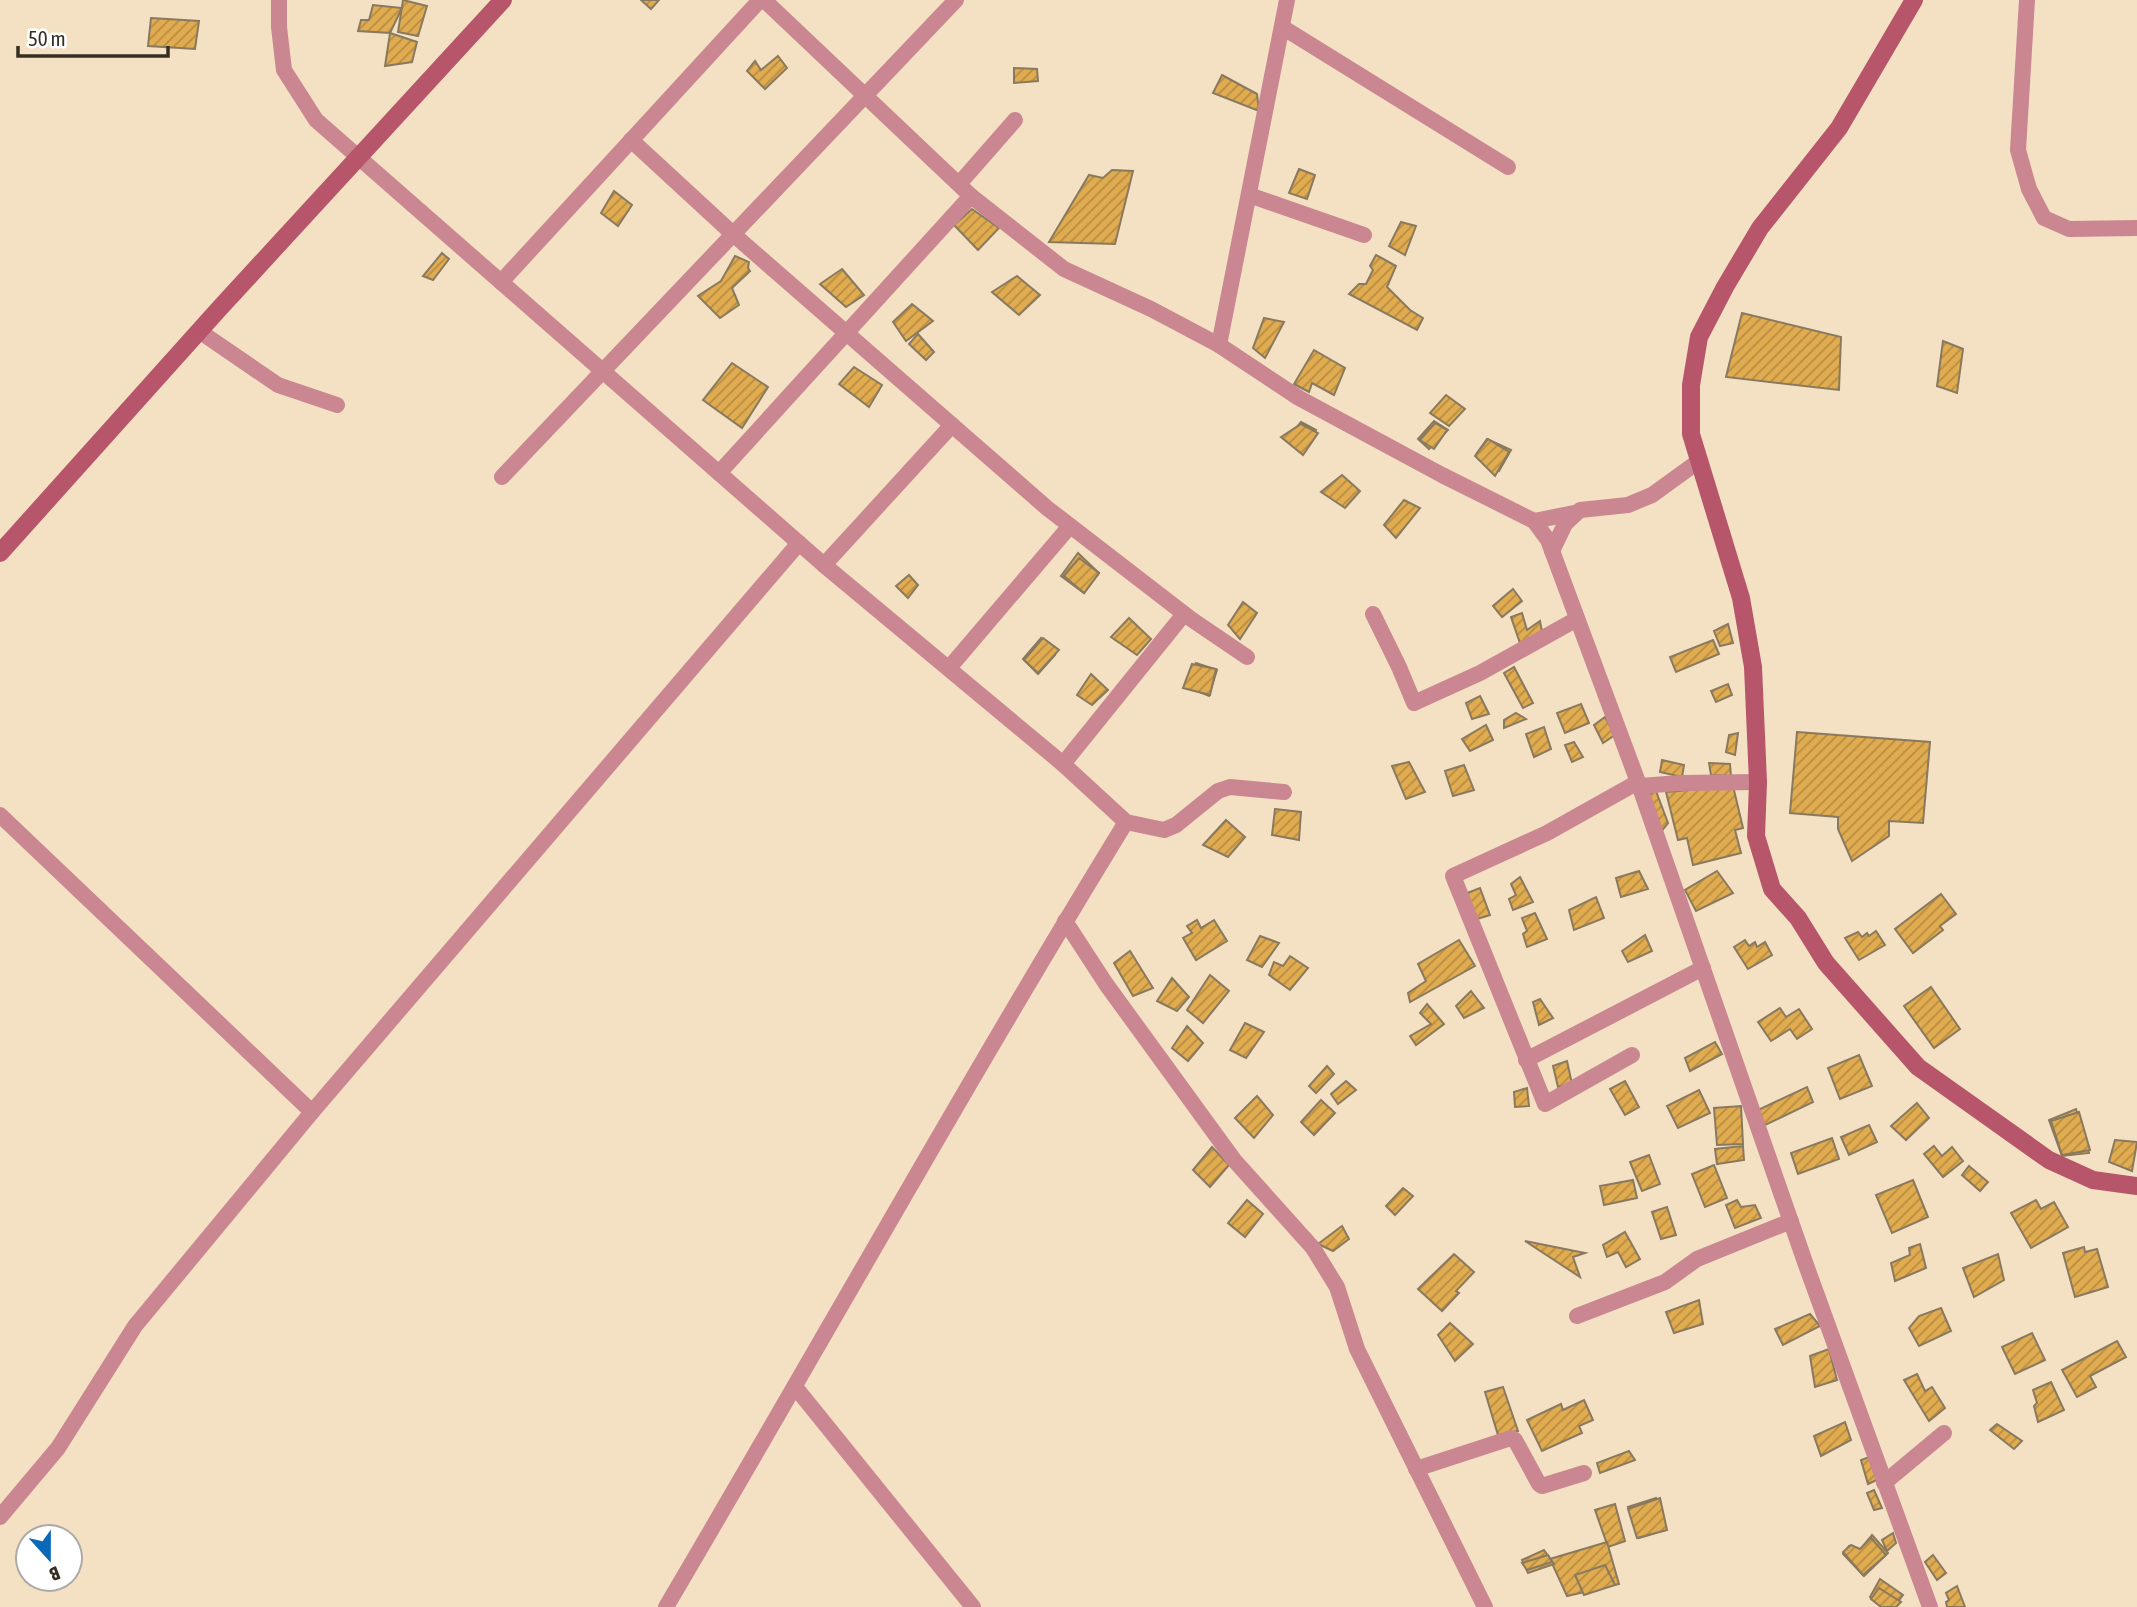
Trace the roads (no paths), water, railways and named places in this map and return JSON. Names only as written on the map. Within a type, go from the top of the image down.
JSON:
[{"type":"street","points":[[279,0],[284,70],[316,120],[824,565],[1063,764],[1126,822],[1164,830],[1176,825],[1217,791],[1230,787],[1284,792]]},
{"type":"street","points":[[0,552],[503,0]]},
{"type":"street","points":[[501,282],[762,0],[971,196],[1064,269],[1151,309],[1219,345],[1299,398],[1534,521],[1548,540],[1639,784],[1791,1221],[1930,1607]]},
{"type":"street","points":[[502,477],[956,0]]},
{"type":"street","points":[[1219,345],[1287,0]]},
{"type":"street","points":[[1914,0],[1839,128],[1760,229],[1699,337],[1691,385],[1691,434],[1741,598],[1753,667],[1758,782],[1756,836],[1772,889],[1798,918],[1826,963],[1918,1067],[2049,1160],[2093,1180],[2137,1185]]},
{"type":"street","points":[[2027,0],[2018,150],[2029,189],[2043,218],[2069,229],[2137,228]]},
{"type":"street","points":[[1282,27],[1508,167]]},
{"type":"street","points":[[959,184],[1015,120]]},
{"type":"street","points":[[631,140],[733,234],[1070,526],[1184,614],[1247,657]]},
{"type":"street","points":[[1249,195],[1364,235]]},
{"type":"street","points":[[719,473],[971,196]]},
{"type":"street","points":[[199,331],[278,385],[337,405]]},
{"type":"street","points":[[824,565],[952,425]]},
{"type":"street","points":[[1534,521],[1593,507],[1628,505],[1661,489],[1699,461]]},
{"type":"street","points":[[1552,551],[1565,524],[1574,513]]},
{"type":"street","points":[[949,668],[1070,526]]},
{"type":"street","points":[[0,1517],[58,1448],[135,1326],[312,1112],[799,543]]},
{"type":"street","points":[[1063,764],[1184,614]]},
{"type":"street","points":[[1373,614],[1413,703],[1480,673],[1577,619]]},
{"type":"street","points":[[1632,1055],[1545,1104],[1453,876],[1540,836],[1639,784],[1758,782]]},
{"type":"street","points":[[0,816],[312,1112]]},
{"type":"street","points":[[666,1607],[796,1388],[1065,921],[1126,822]]},
{"type":"street","points":[[1065,921],[1106,984],[1234,1160],[1313,1248],[1337,1287],[1357,1349],[1485,1607]]},
{"type":"street","points":[[1526,1060],[1703,968]]},
{"type":"street","points":[[1577,1316],[1665,1282],[1697,1259],[1791,1221]]},
{"type":"street","points":[[796,1388],[973,1607]]},
{"type":"street","points":[[1884,1483],[1944,1433]]},
{"type":"street","points":[[1416,1469],[1511,1438],[1515,1440],[1542,1486],[1584,1473]]}]
